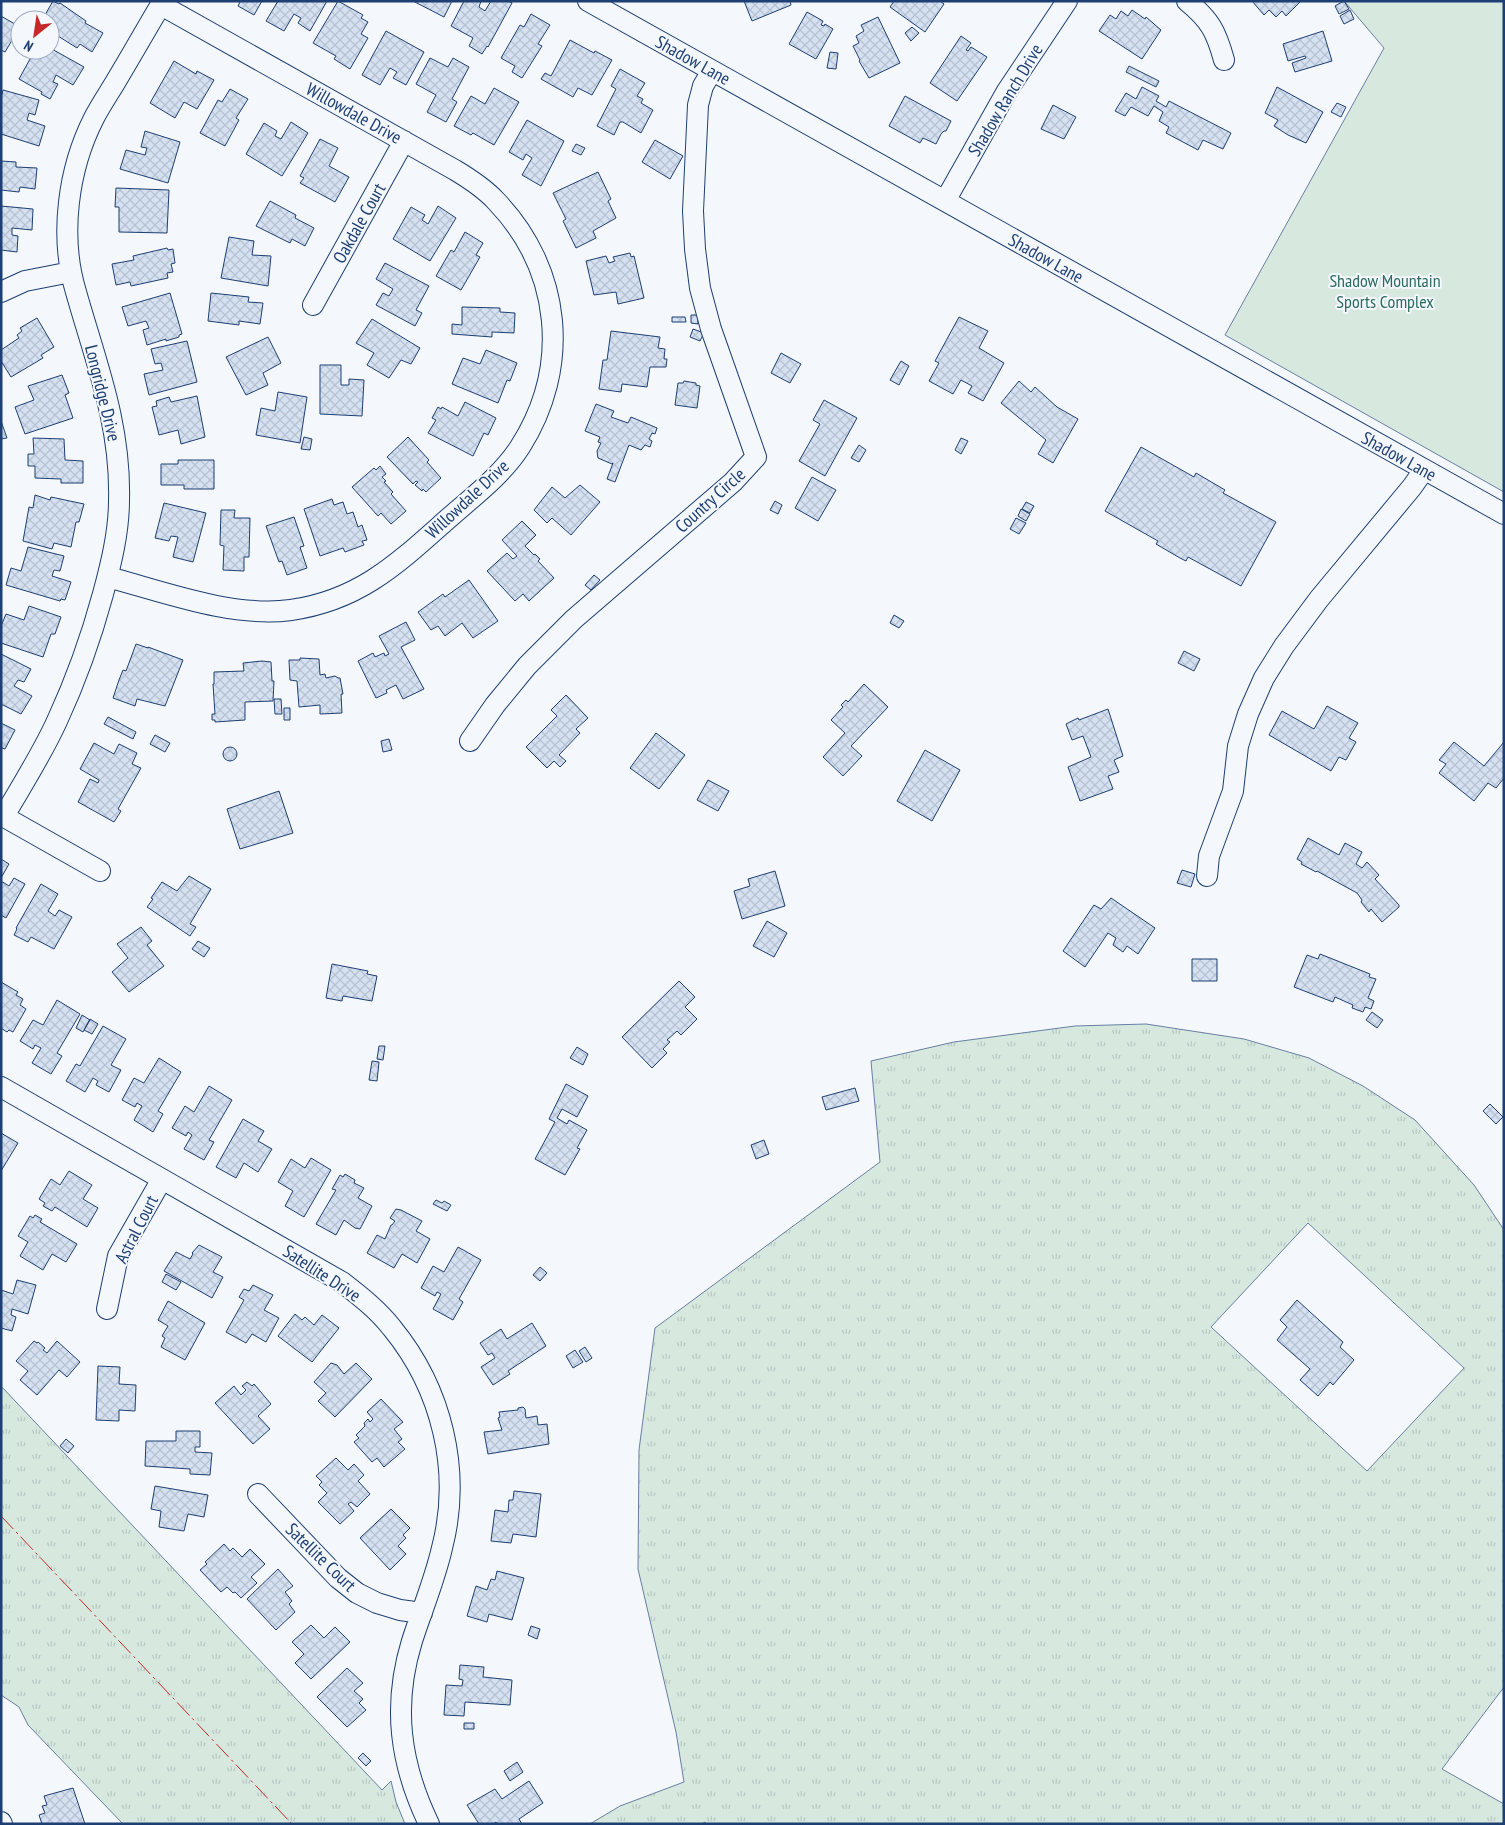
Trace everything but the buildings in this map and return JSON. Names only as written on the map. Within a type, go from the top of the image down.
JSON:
[{"type":"street","name":"Shadow Lane","points":[[588,1],[1504,514]]},
{"type":"street","name":"Shadow Ranch Drive","points":[[945,201],[1007,91],[1067,1]]},
{"type":"street","points":[[1187,1],[1202,13],[1218,37],[1224,60]]},
{"type":"street","name":"Willowdale Drive","points":[[108,577],[224,608],[257,612],[291,610],[327,602],[363,586],[402,559],[500,472],[519,449],[534,423],[545,396],[552,364],[553,331],[550,301],[542,274],[531,247],[516,223],[496,200],[455,170],[162,3]]},
{"type":"street","name":"Longridge Drive","points":[[3,816],[56,723],[77,676],[108,577],[116,538],[119,501],[118,460],[113,421],[71,272],[68,249],[68,215],[72,182],[82,148],[94,118],[162,3]]},
{"type":"street","name":"Country Circle","points":[[470,741],[495,705],[527,666],[560,632],[733,482],[756,457],[711,329],[700,288],[694,249],[693,211],[698,105],[703,86],[712,71]]},
{"type":"street","name":"Oakdale Court","points":[[313,305],[404,141]]},
{"type":"street","points":[[1,292],[25,281],[71,272]]},
{"type":"street","points":[[1207,876],[1209,856],[1233,792],[1238,746],[1248,714],[1264,678],[1284,646],[1424,470]]},
{"type":"street","points":[[3,816],[100,871]]},
{"type":"street","name":"Satellite Drive","points":[[1,1087],[342,1282],[368,1302],[392,1327],[410,1352],[427,1381],[439,1415],[447,1449],[450,1481],[448,1517],[442,1548],[404,1673],[400,1705],[401,1734],[407,1768],[417,1799],[429,1824]]},
{"type":"street","name":"Astral Court","points":[[107,1309],[118,1256],[162,1179]]},
{"type":"street","name":"Satellite Court","points":[[258,1494],[338,1578],[357,1593],[392,1608],[422,1613]]},
{"type":"green space","name":"Shadow Mountain Sports Complex","points":[[1344,1],[1504,1],[1504,492],[1225,335],[1384,48]]},
{"type":"green space","points":[[1146,1024],[1244,1039],[1309,1058],[1363,1086],[1415,1120],[1474,1185],[1504,1230],[1504,1687],[1442,1769],[1504,1804],[1504,1824],[707,1824],[705,1822],[702,1824],[590,1824],[620,1806],[684,1782],[676,1732],[638,1569],[639,1450],[655,1328],[880,1162],[871,1061],[954,1042],[1075,1026]],"holes":[[[1308,1223],[1464,1368],[1367,1471],[1211,1327]]]},
{"type":"green space","points":[[1,1386],[382,1790],[391,1781],[396,1802],[405,1824],[123,1824],[28,1725],[19,1707],[1,1695]]},
{"type":"power","points":[[1,1516],[292,1824]]}]
